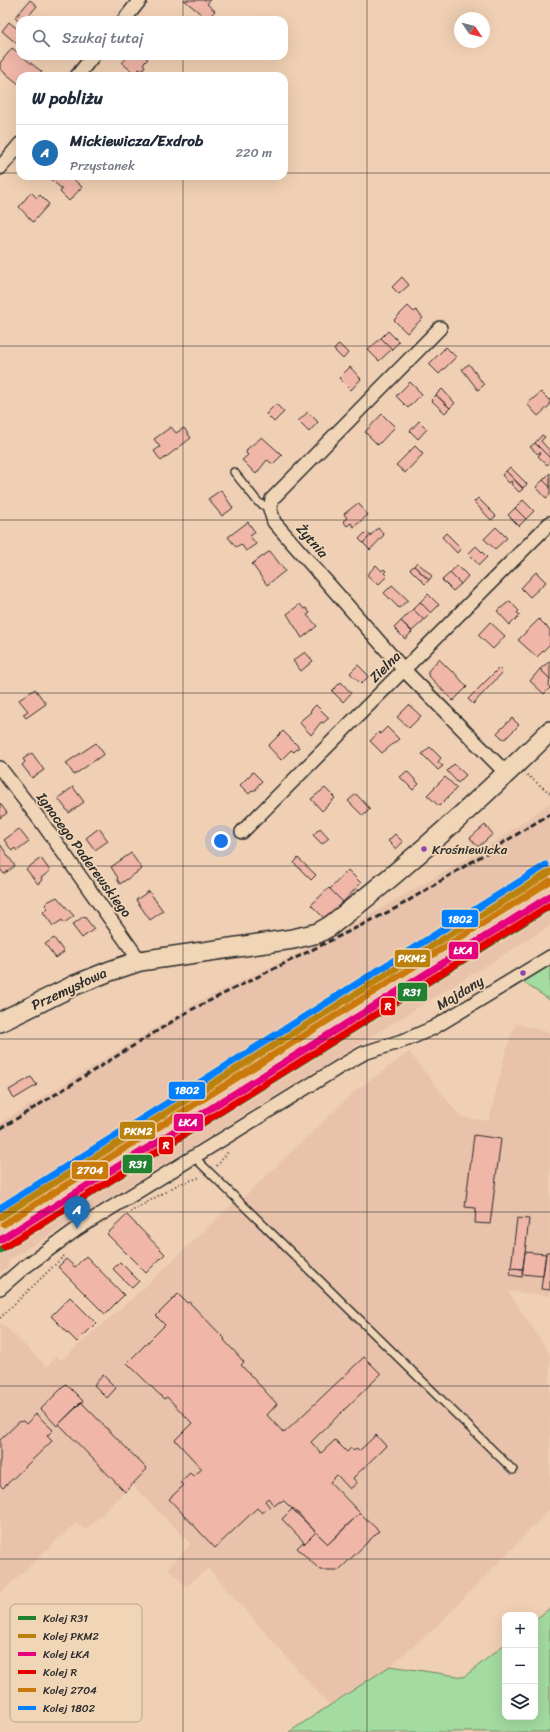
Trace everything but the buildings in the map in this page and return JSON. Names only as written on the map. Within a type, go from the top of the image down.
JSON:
[{"type":"street","points":[[127,16],[140,0]]},
{"type":"street","points":[[80,72],[91,60]]},
{"type":"street","points":[[0,168],[16,149]]},
{"type":"street","points":[[270,509],[272,498],[440,328]]},
{"type":"street","name":"Żytnia","points":[[270,509],[274,522],[404,670],[512,769]]},
{"type":"street","name":"Zielna","points":[[242,832],[550,523]]},
{"type":"street","points":[[140,961],[293,940],[318,933],[335,922],[409,863],[512,769],[550,731]]},
{"type":"street","name":"Ignacego Paderewskiego","points":[[0,768],[43,824],[140,961]]},
{"type":"street","name":"Majdany","points":[[0,1288],[22,1269],[77,1229],[341,1066],[364,1053],[408,1039],[433,1028],[550,956]]},
{"type":"street","name":"Przemysłowa","points":[[0,1022],[75,985],[140,961]]},
{"type":"lane","points":[[234,472],[258,502],[270,509]]},
{"type":"lane","points":[[194,1156],[512,1470]]},
{"type":"path","points":[[512,769],[523,771],[550,793]]},
{"type":"path","points":[[129,1213],[179,1184],[211,1174],[227,1152],[234,1148]]},
{"type":"path","points":[[0,1318],[68,1252]]},
{"type":"shaded area","points":[[550,803],[550,926],[8,1261],[8,1267],[0,1272],[0,1123],[196,1003],[334,935],[488,847]]},
{"type":"shaded area","points":[[515,1023],[550,1033],[550,1296],[508,1291],[550,1354],[550,1509],[436,1627],[390,1666],[329,1705],[208,1568],[186,1587],[168,1568],[191,1544],[132,1485],[86,1530],[75,1523],[0,1594],[0,1325],[2,1323],[47,1367],[57,1356],[61,1360],[144,1288],[231,1205],[243,1198],[355,1091],[409,1052],[461,1117],[489,1121],[503,1062]]},
{"type":"green space","points":[[550,963],[550,1000],[524,983],[524,979]]},
{"type":"green space","points":[[550,1608],[550,1732],[289,1732],[390,1666],[464,1677],[502,1646],[502,1720],[538,1720],[538,1618]]},
{"type":"railway","points":[[0,1129],[189,1011],[398,907],[550,814]]},
{"type":"rail line","name":"1802","points":[[0,1208],[546,865]]},
{"type":"rail line","name":"PKM2","points":[[0,1217],[550,872]]},
{"type":"rail line","name":"2704","points":[[4,1224],[550,881]]},
{"type":"rail line","name":"ŁKA","points":[[0,1240],[550,896]]},
{"type":"rail line","name":"R","points":[[4,1247],[550,905]]},
{"type":"rail line","name":"R31","points":[[0,1250],[550,906]]},
{"type":"place","name":"Krośniewicka","points":[[424,849]]},
{"type":"place","name":"Mickiewicza/Exdrob","points":[[77,1229]]}]
